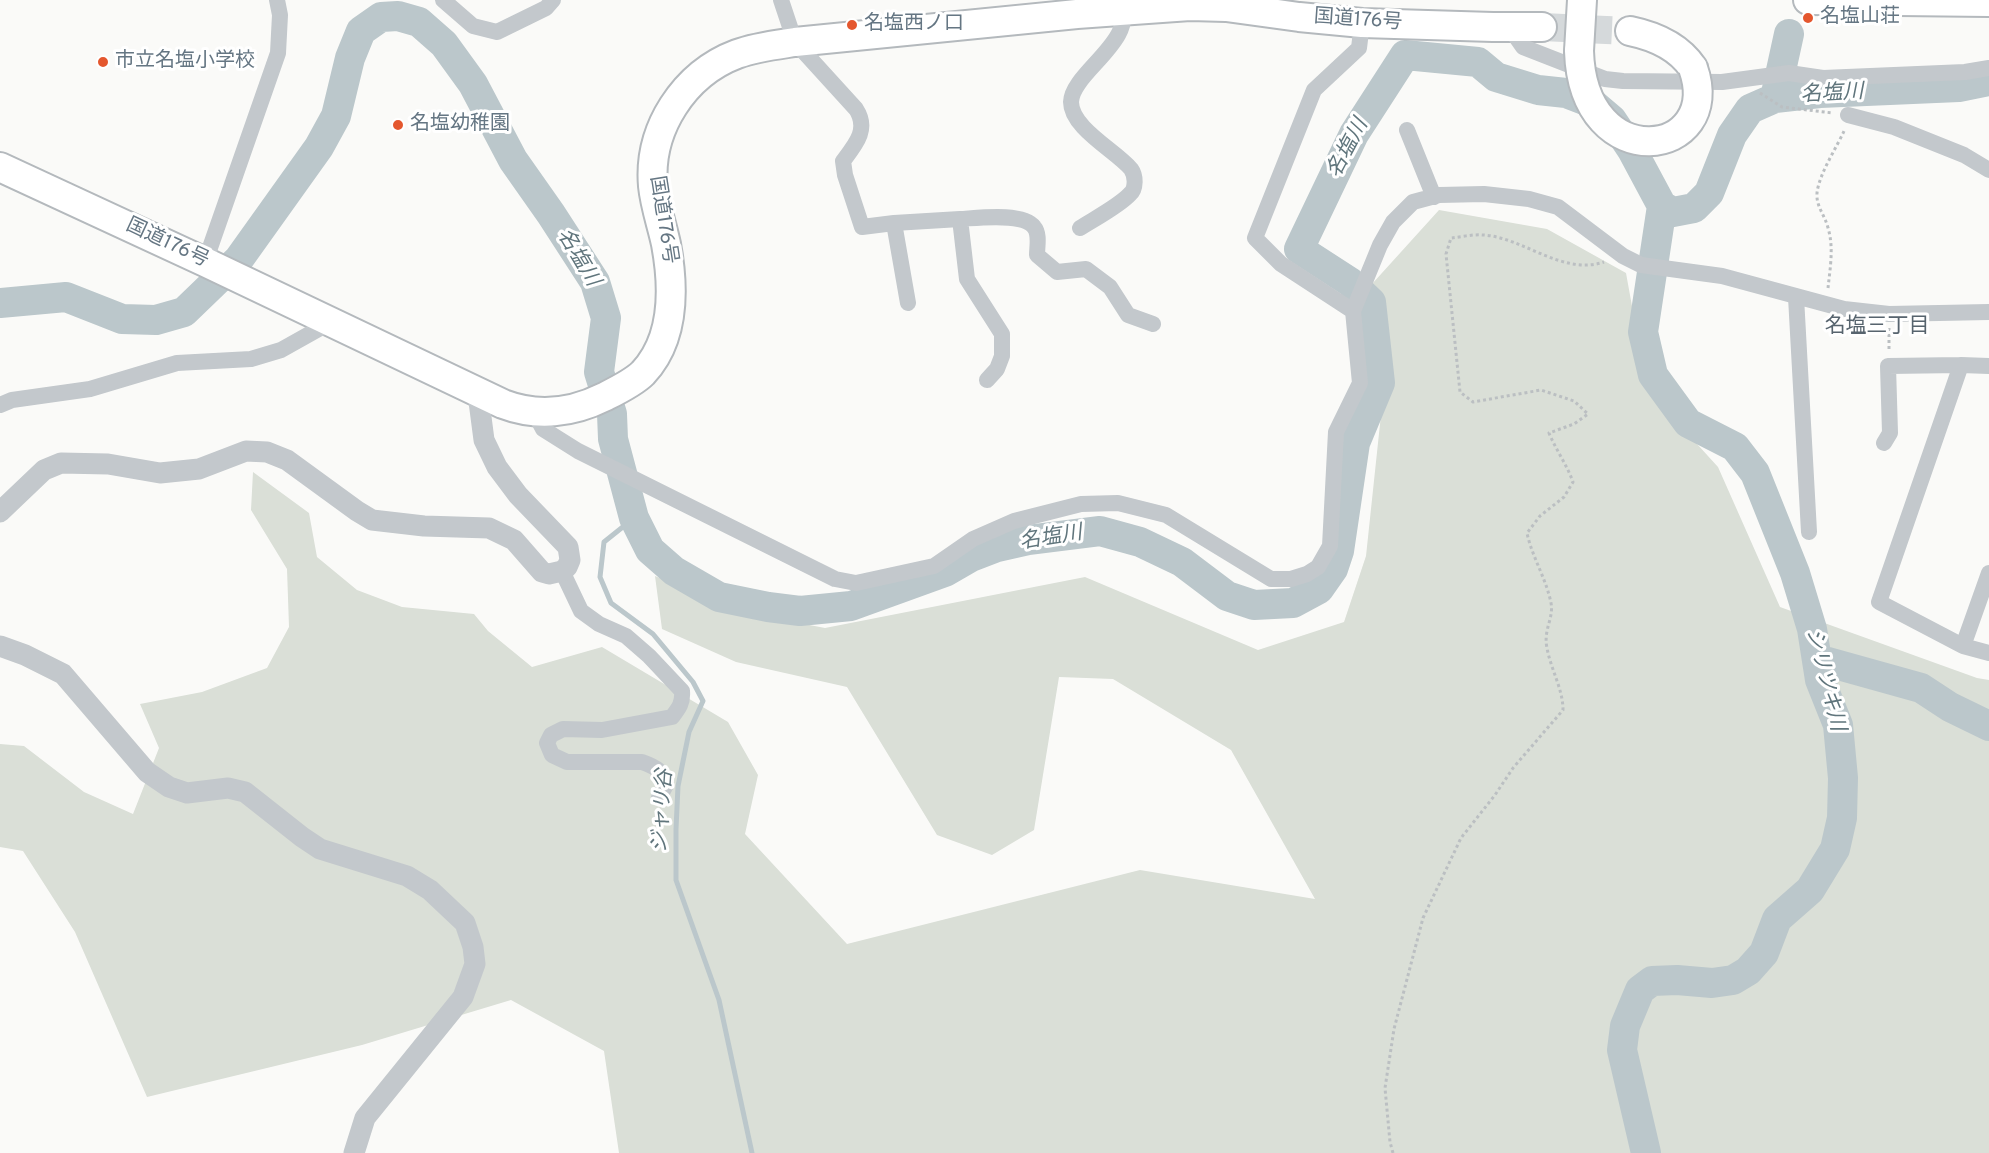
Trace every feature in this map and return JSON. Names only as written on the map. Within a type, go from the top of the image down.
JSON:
[{"type":"highway","points":[[1582,0],[1579,51],[1582,81],[1597,113],[1616,132],[1625,137],[1646,142],[1664,140],[1677,132],[1692,115],[1698,96],[1693,68],[1687,59],[1668,45],[1644,34],[1630,31]]},
{"type":"highway","points":[[1808,0],[1989,2]]},
{"type":"highway","name":"国道176号","points":[[0,167],[214,266],[478,394],[518,410],[534,412],[569,410],[599,399],[642,374],[661,347],[668,321],[672,283],[654,188],[655,149],[666,116],[691,85],[706,69],[736,54],[795,42],[1120,5],[1226,7],[1362,23],[1542,27]]},
{"type":"street","points":[[214,266],[278,53],[280,15],[277,0]]},
{"type":"street","points":[[443,0],[473,26],[497,32],[546,8],[553,0]]},
{"type":"street","points":[[781,0],[795,42],[862,117],[862,129],[856,144],[843,161],[845,175],[862,227],[960,219],[1020,219],[1034,226],[1037,233],[1038,255],[1057,272],[1086,269],[1110,287],[1128,315],[1152,324]]},
{"type":"street","points":[[1080,228],[1131,194],[1135,182],[1133,171],[1075,117],[1071,101],[1079,84],[1113,43],[1121,27],[1120,5]]},
{"type":"street","points":[[1353,311],[1281,264],[1255,238],[1314,90],[1359,48],[1362,23]]},
{"type":"street","points":[[1509,27],[1523,47],[1605,79],[1623,81],[1722,82],[1788,73],[1823,78],[1965,72],[1989,68]]},
{"type":"street","points":[[1848,115],[1894,127],[1964,155],[1989,170]]},
{"type":"street","points":[[1407,130],[1434,196]]},
{"type":"street","points":[[534,412],[543,429],[578,451],[835,579],[856,583],[934,566],[973,538],[1014,521],[1081,504],[1118,503],[1166,515],[1271,579],[1291,579],[1307,574],[1318,567],[1330,546],[1336,432],[1360,383],[1353,311],[1380,245],[1393,222],[1413,202],[1434,196],[1484,194],[1530,199],[1558,207],[1623,256],[1641,265],[1722,276],[1844,309],[1889,314],[1989,312]]},
{"type":"street","points":[[960,219],[967,279],[1002,334],[1002,356],[996,369],[987,380]]},
{"type":"street","points":[[894,223],[908,303]]},
{"type":"street","points":[[1796,297],[1809,532]]},
{"type":"street","points":[[0,405],[12,400],[90,389],[177,363],[251,359],[281,350],[331,322]]},
{"type":"street","points":[[1961,365],[1879,603],[1963,646],[1989,652]]},
{"type":"street","points":[[1884,443],[1890,433],[1888,366],[1989,366]]},
{"type":"street","points":[[0,512],[44,470],[61,463],[108,464],[160,473],[199,469],[241,452],[256,450],[277,455],[286,460],[372,520],[424,526],[489,528],[514,540],[542,572],[549,574],[562,571],[570,560],[568,547],[518,495],[497,467],[484,440],[478,394]]},
{"type":"street","points":[[562,571],[581,611],[599,624],[626,636],[649,656],[682,691],[682,698],[680,706],[672,717],[602,730],[563,729],[550,735],[547,743],[552,755],[567,762],[642,762],[653,766],[664,776],[666,785],[659,798]]},
{"type":"street","points":[[1963,646],[1989,573]]},
{"type":"street","points":[[0,646],[25,655],[63,674],[147,772],[169,787],[187,792],[228,788],[246,792],[320,849],[407,876],[430,890],[465,923],[473,947],[475,964],[463,997],[365,1118],[354,1153]]},
{"type":"path","points":[[1739,80],[1782,107],[1848,115],[1848,123],[1817,194],[1818,206],[1828,227],[1830,240],[1831,260],[1826,305]]},
{"type":"path","points":[[1393,1153],[1385,1088],[1394,1029],[1423,918],[1436,886],[1461,838],[1513,768],[1563,710],[1563,695],[1551,668],[1544,637],[1551,606],[1546,584],[1531,551],[1527,533],[1540,516],[1564,497],[1573,482],[1568,467],[1549,434],[1574,424],[1588,414],[1574,401],[1541,390],[1473,402],[1460,392],[1446,254],[1451,237],[1484,235],[1566,263],[1595,265],[1623,256]]},
{"type":"path","points":[[1888,323],[1889,347]]},
{"type":"shaded area","points":[[1439,210],[1547,229],[1626,273],[1647,389],[1718,467],[1780,607],[1977,678],[1989,680],[1989,1153],[619,1153],[604,1051],[511,1000],[362,1045],[147,1097],[75,932],[23,851],[0,847],[0,744],[24,746],[84,792],[133,814],[159,748],[140,704],[202,692],[267,668],[289,627],[287,569],[251,510],[253,472],[309,513],[317,557],[357,590],[402,607],[474,614],[488,631],[532,667],[602,647],[728,722],[758,775],[745,834],[847,944],[1140,870],[1315,899],[1231,750],[1113,679],[1059,677],[1034,830],[992,855],[937,835],[847,687],[736,662],[662,629],[655,576],[737,611],[825,628],[1085,577],[1258,650],[1344,622],[1366,556],[1385,377],[1372,284]]},
{"type":"waterway","name":"名塩川","points":[[0,303],[66,297],[122,319],[156,320],[184,312],[239,259],[319,147],[336,116],[350,58],[361,31],[381,17],[398,16],[419,22],[444,44],[473,84],[513,160],[595,282],[606,318],[599,372],[612,414],[613,439],[634,518],[650,550],[674,571],[719,597],[800,611],[851,606],[945,572],[971,557],[997,547],[1028,540],[1100,531],[1140,542],[1182,562],[1227,596],[1254,605],[1293,603],[1319,589],[1333,569],[1339,551],[1355,443],[1380,383],[1371,302],[1350,282],[1299,249],[1354,134],[1405,55],[1478,62],[1496,77],[1538,90],[1566,93],[1592,103],[1612,120],[1632,150],[1662,206],[1673,212],[1694,208],[1709,193],[1732,135],[1750,109],[1775,98],[1820,93],[1959,87],[1989,81]]},
{"type":"waterway","points":[[1775,98],[1789,34]]},
{"type":"waterway","name":"シリツキ川","points":[[1646,1153],[1622,1050],[1625,1026],[1640,990],[1652,981],[1677,980],[1712,983],[1733,980],[1748,971],[1764,953],[1777,919],[1810,890],[1835,849],[1842,818],[1843,778],[1838,725],[1820,680],[1812,629],[1795,573],[1755,473],[1735,447],[1688,423],[1653,375],[1643,332],[1662,206]]},
{"type":"waterway","name":"ジャリ谷","points":[[634,518],[604,542],[600,577],[611,603],[653,634],[693,682],[703,701],[689,732],[678,786],[676,880],[719,1000],[752,1153]]},
{"type":"waterway","points":[[1817,659],[1921,688],[1950,707],[1989,726]]},
{"type":"tunnel","points":[[1542,27],[1630,31]]},
{"type":"place","name":"名塩山荘","points":[[1808,18]]},
{"type":"place","name":"名塩西ノ口","points":[[852,25]]},
{"type":"place","name":"市立名塩小学校","points":[[103,62]]},
{"type":"place","name":"名塩幼稚園","points":[[398,125]]},
{"type":"district","name":"名塩三丁目","points":[[1877,328]]}]
